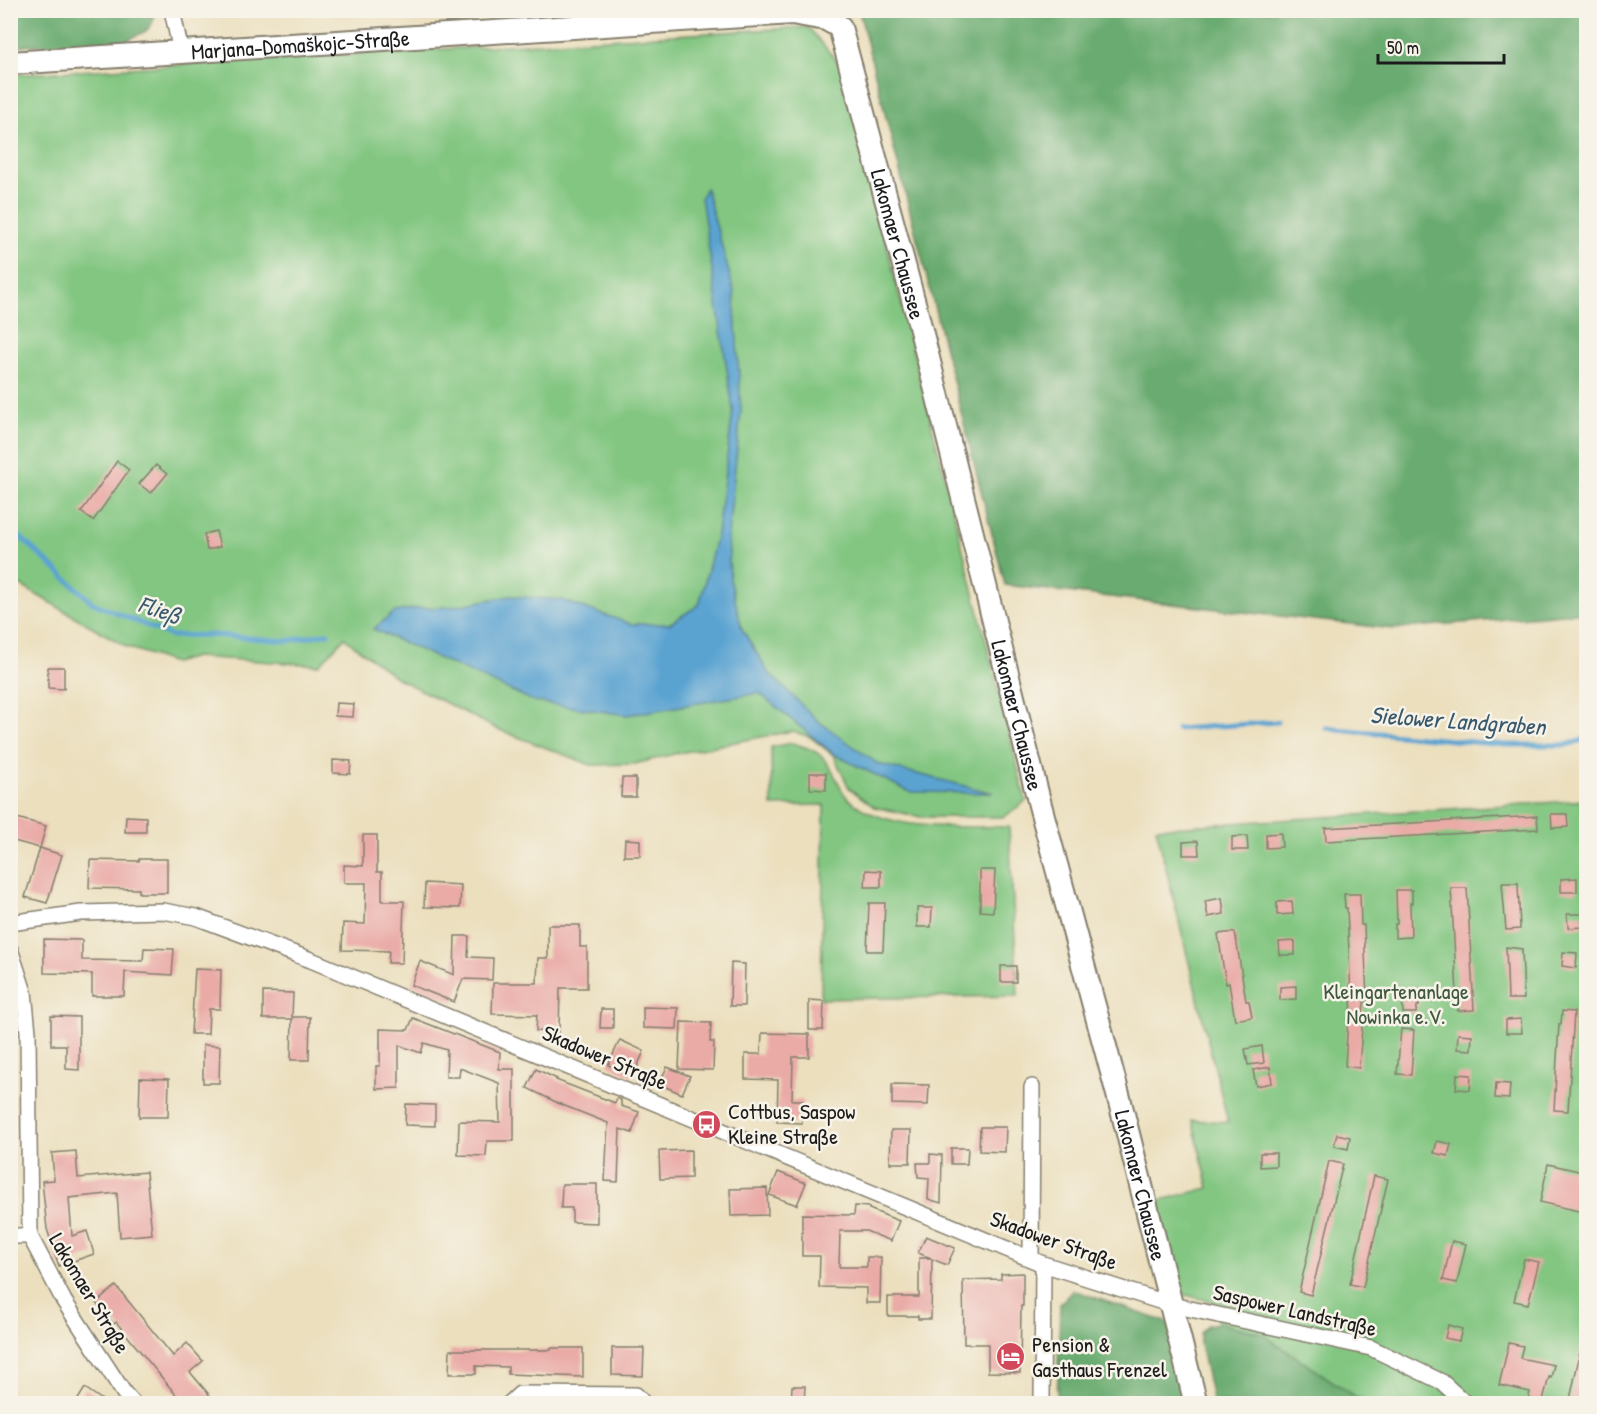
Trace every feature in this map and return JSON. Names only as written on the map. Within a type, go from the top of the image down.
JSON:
[{"type":"street","points":[[172,10],[181,52]]},
{"type":"street","name":"Marjana-Domaškojc-Straße","points":[[10,63],[792,14],[826,19],[840,27]]},
{"type":"street","name":"Lakomaer Chaussee","points":[[840,27],[917,314],[1040,805],[1120,1102],[1196,1404]]},
{"type":"street","name":"Skadower Straße","points":[[10,923],[87,913],[163,911],[196,916],[311,960],[1037,1262],[1172,1305]]},
{"type":"street","name":"Lakomaer Straße","points":[[10,949],[24,992],[28,1032],[30,1236],[64,1301],[124,1393],[134,1404]]},
{"type":"street","points":[[1032,1087],[1042,1404]]},
{"type":"street","points":[[10,1236],[30,1236]]},
{"type":"street","name":"Saspower Landstraße","points":[[1172,1305],[1371,1348],[1442,1382],[1466,1404]]},
{"type":"street","points":[[509,1404],[520,1394],[636,1395],[644,1404]]},
{"type":"green space","points":[[14,10],[156,11],[152,24],[146,31],[125,41],[17,46]]},
{"type":"green space","points":[[859,11],[1586,11],[1586,612],[1394,629],[1005,585]]},
{"type":"green space","points":[[808,27],[842,67],[1026,801],[1004,817],[921,817],[874,807],[849,788],[834,756],[810,737],[792,731],[635,764],[591,765],[497,729],[397,678],[344,638],[319,665],[195,657],[174,663],[127,647],[11,580],[11,75]]},
{"type":"green space","points":[[792,743],[819,754],[828,764],[845,795],[860,808],[879,816],[900,822],[945,827],[1009,827],[1018,996],[821,999],[824,805],[772,806],[771,747]]},
{"type":"green space","name":"Kleingartenanlage Nowinka e.V.","points":[[1586,800],[1586,1403],[1365,1403],[1260,1333],[1218,1323],[1218,1303],[1177,1293],[1157,1201],[1209,1188],[1192,1120],[1228,1122],[1156,828]]},
{"type":"green space","points":[[1073,1290],[1169,1323],[1188,1403],[1057,1404],[1060,1304]]},
{"type":"green space","points":[[1218,1323],[1260,1333],[1365,1403],[1213,1403],[1200,1344],[1200,1333],[1208,1325]]},
{"type":"water","points":[[706,188],[734,291],[741,411],[728,535],[730,579],[742,629],[768,672],[818,721],[878,764],[993,793],[910,792],[835,755],[759,693],[627,715],[536,702],[373,629],[395,612],[450,607],[510,596],[561,600],[631,624],[669,624],[699,605],[717,534],[733,410],[701,197]]},
{"type":"building","points":[[117,461],[129,470],[93,521],[81,512]]},
{"type":"building","points":[[156,465],[167,474],[151,493],[139,484]]},
{"type":"building","points":[[216,531],[220,547],[207,550],[204,534]]},
{"type":"building","points":[[48,667],[64,667],[64,689],[48,688]]},
{"type":"building","points":[[336,703],[354,704],[353,717],[335,716]]},
{"type":"building","points":[[333,760],[351,761],[350,774],[333,773]]},
{"type":"building","points":[[810,773],[826,773],[826,790],[810,789]]},
{"type":"building","points":[[622,778],[636,778],[636,797],[621,797]]},
{"type":"building","points":[[1551,814],[1567,814],[1568,827],[1552,828]]},
{"type":"building","points":[[10,816],[46,826],[40,848],[10,840]]},
{"type":"building","points":[[126,816],[146,817],[146,832],[125,832]]},
{"type":"building","points":[[1537,816],[1538,829],[1326,841],[1325,828]]},
{"type":"building","points":[[1281,833],[1282,847],[1266,848],[1266,834]]},
{"type":"building","points":[[363,835],[377,835],[377,872],[382,872],[382,901],[404,901],[402,963],[388,963],[389,951],[342,950],[343,923],[365,924],[366,883],[344,883],[344,865],[363,866]]},
{"type":"building","points":[[1247,836],[1248,850],[1232,850],[1232,837]]},
{"type":"building","points":[[625,839],[640,840],[640,856],[624,856]]},
{"type":"building","points":[[1198,841],[1199,855],[1183,855],[1183,842]]},
{"type":"building","points":[[40,848],[62,855],[47,903],[25,897]]},
{"type":"building","points":[[139,859],[167,859],[167,893],[139,893],[139,889],[89,888],[90,860],[139,861]]},
{"type":"building","points":[[866,870],[881,871],[881,887],[865,887]]},
{"type":"building","points":[[980,870],[995,870],[993,912],[980,911]]},
{"type":"building","points":[[1577,878],[1577,892],[1561,892],[1561,879]]},
{"type":"building","points":[[425,883],[461,885],[460,908],[424,907]]},
{"type":"building","points":[[1502,883],[1518,883],[1520,929],[1506,930]]},
{"type":"building","points":[[1451,888],[1467,888],[1474,1010],[1458,1011]]},
{"type":"building","points":[[1396,890],[1412,890],[1411,937],[1395,938]]},
{"type":"building","points":[[1344,894],[1360,894],[1361,925],[1364,925],[1367,1002],[1364,1002],[1359,1068],[1345,1066],[1348,1019],[1352,1020],[1347,908],[1345,908]]},
{"type":"building","points":[[1222,898],[1224,914],[1208,917],[1205,901]]},
{"type":"building","points":[[1292,901],[1293,914],[1277,915],[1277,902]]},
{"type":"building","points":[[869,903],[885,903],[883,951],[867,951]]},
{"type":"building","points":[[917,908],[932,908],[931,927],[917,927]]},
{"type":"building","points":[[1567,914],[1583,914],[1583,927],[1568,928]]},
{"type":"building","points":[[548,925],[580,925],[580,947],[587,947],[587,988],[560,988],[559,1032],[536,1031],[537,1015],[492,1014],[493,983],[537,983],[538,958],[548,958]]},
{"type":"building","points":[[1235,932],[1246,1001],[1249,1001],[1252,1017],[1235,1020],[1229,983],[1226,984],[1218,934]]},
{"type":"building","points":[[455,936],[469,936],[468,957],[493,958],[492,980],[463,979],[454,1002],[411,985],[420,961],[454,975]]},
{"type":"building","points":[[44,939],[82,940],[82,960],[143,961],[144,948],[174,949],[172,975],[125,972],[124,996],[92,996],[92,974],[44,973]]},
{"type":"building","points":[[1295,941],[1295,955],[1280,955],[1279,942]]},
{"type":"building","points":[[1506,947],[1522,949],[1524,999],[1508,999]]},
{"type":"building","points":[[1563,952],[1577,953],[1576,968],[1562,966]]},
{"type":"building","points":[[731,963],[745,964],[744,1006],[730,1006]]},
{"type":"building","points":[[1001,966],[1016,966],[1016,982],[1001,982]]},
{"type":"building","points":[[195,969],[221,970],[220,1009],[209,1009],[208,1034],[191,1034]]},
{"type":"building","points":[[1296,986],[1296,999],[1280,1000],[1280,987]]},
{"type":"building","points":[[263,992],[293,993],[292,1017],[310,1017],[309,1060],[291,1060],[292,1019],[263,1019]]},
{"type":"building","points":[[1402,993],[1418,993],[1419,1006],[1417,1006],[1416,1013],[1403,1013]]},
{"type":"building","points":[[809,1000],[824,1001],[823,1030],[809,1030]]},
{"type":"building","points":[[643,1007],[678,1008],[677,1029],[643,1028]]},
{"type":"building","points":[[601,1009],[613,1009],[613,1028],[600,1028]]},
{"type":"building","points":[[1562,1011],[1574,1012],[1568,1111],[1554,1110],[1559,1024],[1561,1024]]},
{"type":"building","points":[[51,1016],[79,1017],[79,1070],[66,1069],[66,1045],[51,1045]]},
{"type":"building","points":[[413,1018],[500,1052],[499,1069],[514,1069],[514,1141],[487,1141],[486,1156],[458,1155],[459,1121],[500,1122],[499,1083],[460,1068],[459,1077],[446,1077],[447,1050],[424,1043],[421,1053],[399,1045],[399,1088],[376,1089],[376,1066],[380,1066],[380,1029],[408,1030]]},
{"type":"building","points":[[1521,1019],[1522,1033],[1506,1033],[1506,1020]]},
{"type":"building","points":[[681,1022],[711,1023],[710,1042],[714,1042],[713,1070],[679,1069]]},
{"type":"building","points":[[1401,1029],[1414,1030],[1411,1075],[1397,1074]]},
{"type":"building","points":[[762,1033],[809,1034],[809,1057],[793,1057],[792,1100],[803,1100],[802,1123],[777,1122],[778,1080],[745,1079],[745,1054],[761,1054]]},
{"type":"building","points":[[1458,1034],[1472,1035],[1471,1050],[1457,1049]]},
{"type":"building","points":[[620,1040],[644,1051],[633,1076],[608,1065]]},
{"type":"building","points":[[203,1045],[220,1046],[219,1083],[203,1083]]},
{"type":"building","points":[[1262,1046],[1264,1063],[1248,1065],[1245,1049]]},
{"type":"building","points":[[667,1067],[690,1076],[682,1094],[659,1084]]},
{"type":"building","points":[[1270,1067],[1272,1083],[1256,1086],[1253,1070]]},
{"type":"building","points":[[536,1069],[556,1080],[615,1103],[617,1098],[621,1100],[621,1106],[639,1112],[632,1133],[620,1129],[618,1182],[605,1181],[608,1123],[527,1088]]},
{"type":"building","points":[[1457,1074],[1471,1075],[1470,1090],[1456,1089]]},
{"type":"building","points":[[140,1078],[169,1079],[168,1117],[139,1117]]},
{"type":"building","points":[[1496,1083],[1510,1084],[1509,1099],[1495,1098]]},
{"type":"building","points":[[892,1084],[929,1085],[928,1105],[892,1104]]},
{"type":"building","points":[[406,1104],[435,1105],[435,1126],[405,1125]]},
{"type":"building","points":[[980,1127],[1006,1127],[1005,1152],[979,1151]]},
{"type":"building","points":[[891,1130],[911,1130],[910,1163],[890,1163]]},
{"type":"building","points":[[1337,1134],[1350,1137],[1348,1149],[1334,1146]]},
{"type":"building","points":[[1437,1141],[1451,1144],[1448,1156],[1434,1153]]},
{"type":"building","points":[[951,1148],[968,1148],[967,1164],[951,1164]]},
{"type":"building","points":[[691,1150],[691,1178],[660,1179],[659,1151]]},
{"type":"building","points":[[76,1151],[78,1178],[146,1172],[152,1234],[120,1237],[117,1193],[69,1198],[72,1236],[87,1231],[94,1254],[59,1266],[47,1229],[42,1181],[54,1180],[52,1153]]},
{"type":"building","points":[[1260,1153],[1276,1153],[1276,1166],[1260,1167]]},
{"type":"building","points":[[930,1154],[942,1155],[941,1203],[928,1199],[929,1178],[918,1177],[917,1163],[930,1163]]},
{"type":"building","points":[[1329,1161],[1343,1164],[1311,1295],[1299,1292]]},
{"type":"building","points":[[1548,1164],[1587,1173],[1587,1213],[1540,1202]]},
{"type":"building","points":[[778,1172],[806,1183],[797,1205],[769,1195]]},
{"type":"building","points":[[1374,1176],[1388,1179],[1363,1287],[1350,1284]]},
{"type":"building","points":[[562,1184],[597,1184],[597,1223],[572,1222],[572,1208],[561,1208]]},
{"type":"building","points":[[767,1188],[768,1215],[731,1216],[730,1189]]},
{"type":"building","points":[[855,1206],[869,1207],[869,1209],[899,1221],[891,1241],[866,1231],[840,1231],[839,1267],[867,1267],[867,1257],[881,1257],[880,1303],[866,1303],[866,1288],[819,1287],[820,1256],[802,1256],[802,1214],[854,1215]]},
{"type":"building","points":[[926,1236],[955,1248],[947,1265],[932,1259],[931,1319],[918,1319],[918,1316],[888,1316],[888,1297],[919,1297],[919,1258],[931,1258],[918,1253]]},
{"type":"building","points":[[1452,1241],[1466,1244],[1457,1283],[1443,1280]]},
{"type":"building","points":[[1524,1259],[1539,1262],[1528,1304],[1514,1301]]},
{"type":"building","points":[[1023,1273],[1020,1373],[988,1372],[988,1344],[964,1344],[963,1280],[1001,1279],[1001,1274]]},
{"type":"building","points":[[116,1286],[173,1356],[187,1343],[203,1361],[190,1372],[217,1404],[168,1404],[177,1396],[116,1322],[114,1324],[96,1303]]},
{"type":"building","points":[[1448,1325],[1462,1329],[1459,1341],[1445,1338]]},
{"type":"building","points":[[1509,1343],[1523,1346],[1520,1358],[1554,1365],[1542,1404],[1528,1401],[1530,1392],[1499,1385]]},
{"type":"building","points":[[551,1348],[583,1348],[583,1377],[508,1374],[508,1367],[476,1366],[476,1374],[449,1374],[450,1350],[551,1350]]},
{"type":"building","points":[[612,1348],[644,1348],[643,1376],[612,1375]]},
{"type":"building","points":[[1581,1348],[1587,1349],[1587,1388],[1583,1404],[1569,1404]]},
{"type":"building","points":[[792,1386],[805,1386],[804,1404],[791,1404]]},
{"type":"building","points":[[85,1388],[108,1404],[75,1404]]},
{"type":"waterway","name":"Fließ","points":[[10,528],[93,603],[171,636],[213,635],[287,641],[328,633]]},
{"type":"waterway","points":[[1177,729],[1277,722]]},
{"type":"waterway","name":"Sielower Landgraben","points":[[1326,728],[1505,745],[1566,745],[1586,739]]},
{"type":"place","name":"Cottbus, Saspow Kleine Straße","points":[[707,1124]]},
{"type":"place","name":"Pension & Gasthaus Frenzel","points":[[1011,1357]]}]
